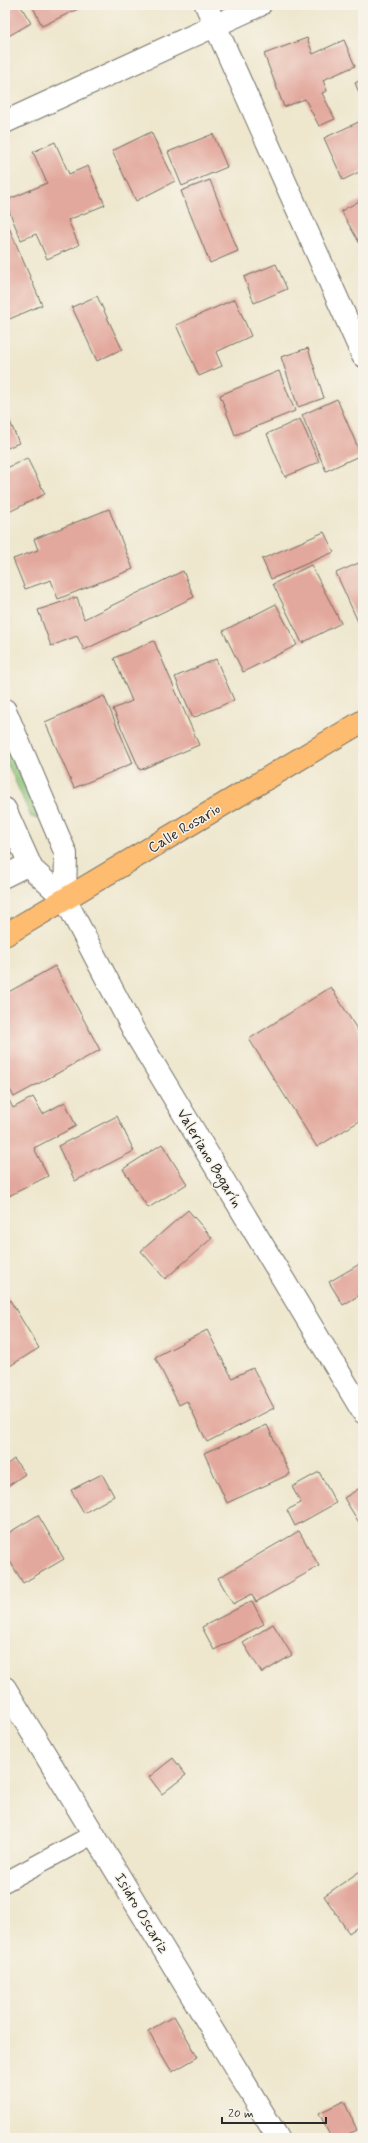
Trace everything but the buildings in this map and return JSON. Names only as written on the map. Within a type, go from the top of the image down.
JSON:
[{"type":"main road","name":"Calle Rosario","points":[[5,935],[363,721]]},
{"type":"street","points":[[206,5],[363,356]]},
{"type":"street","points":[[5,122],[260,5]]},
{"type":"street","points":[[5,710],[66,854],[65,899]]},
{"type":"street","points":[[5,809],[32,869],[65,899]]},
{"type":"street","points":[[5,876],[29,864]]},
{"type":"street","name":"Valeriano Bogarín","points":[[65,899],[136,1033],[363,1412]]},
{"type":"street","name":"Isidro Oscariz","points":[[5,1688],[278,2138]]},
{"type":"lane","points":[[5,1882],[94,1834]]},
{"type":"green space","points":[[5,734],[39,817],[31,817],[5,758]]}]
